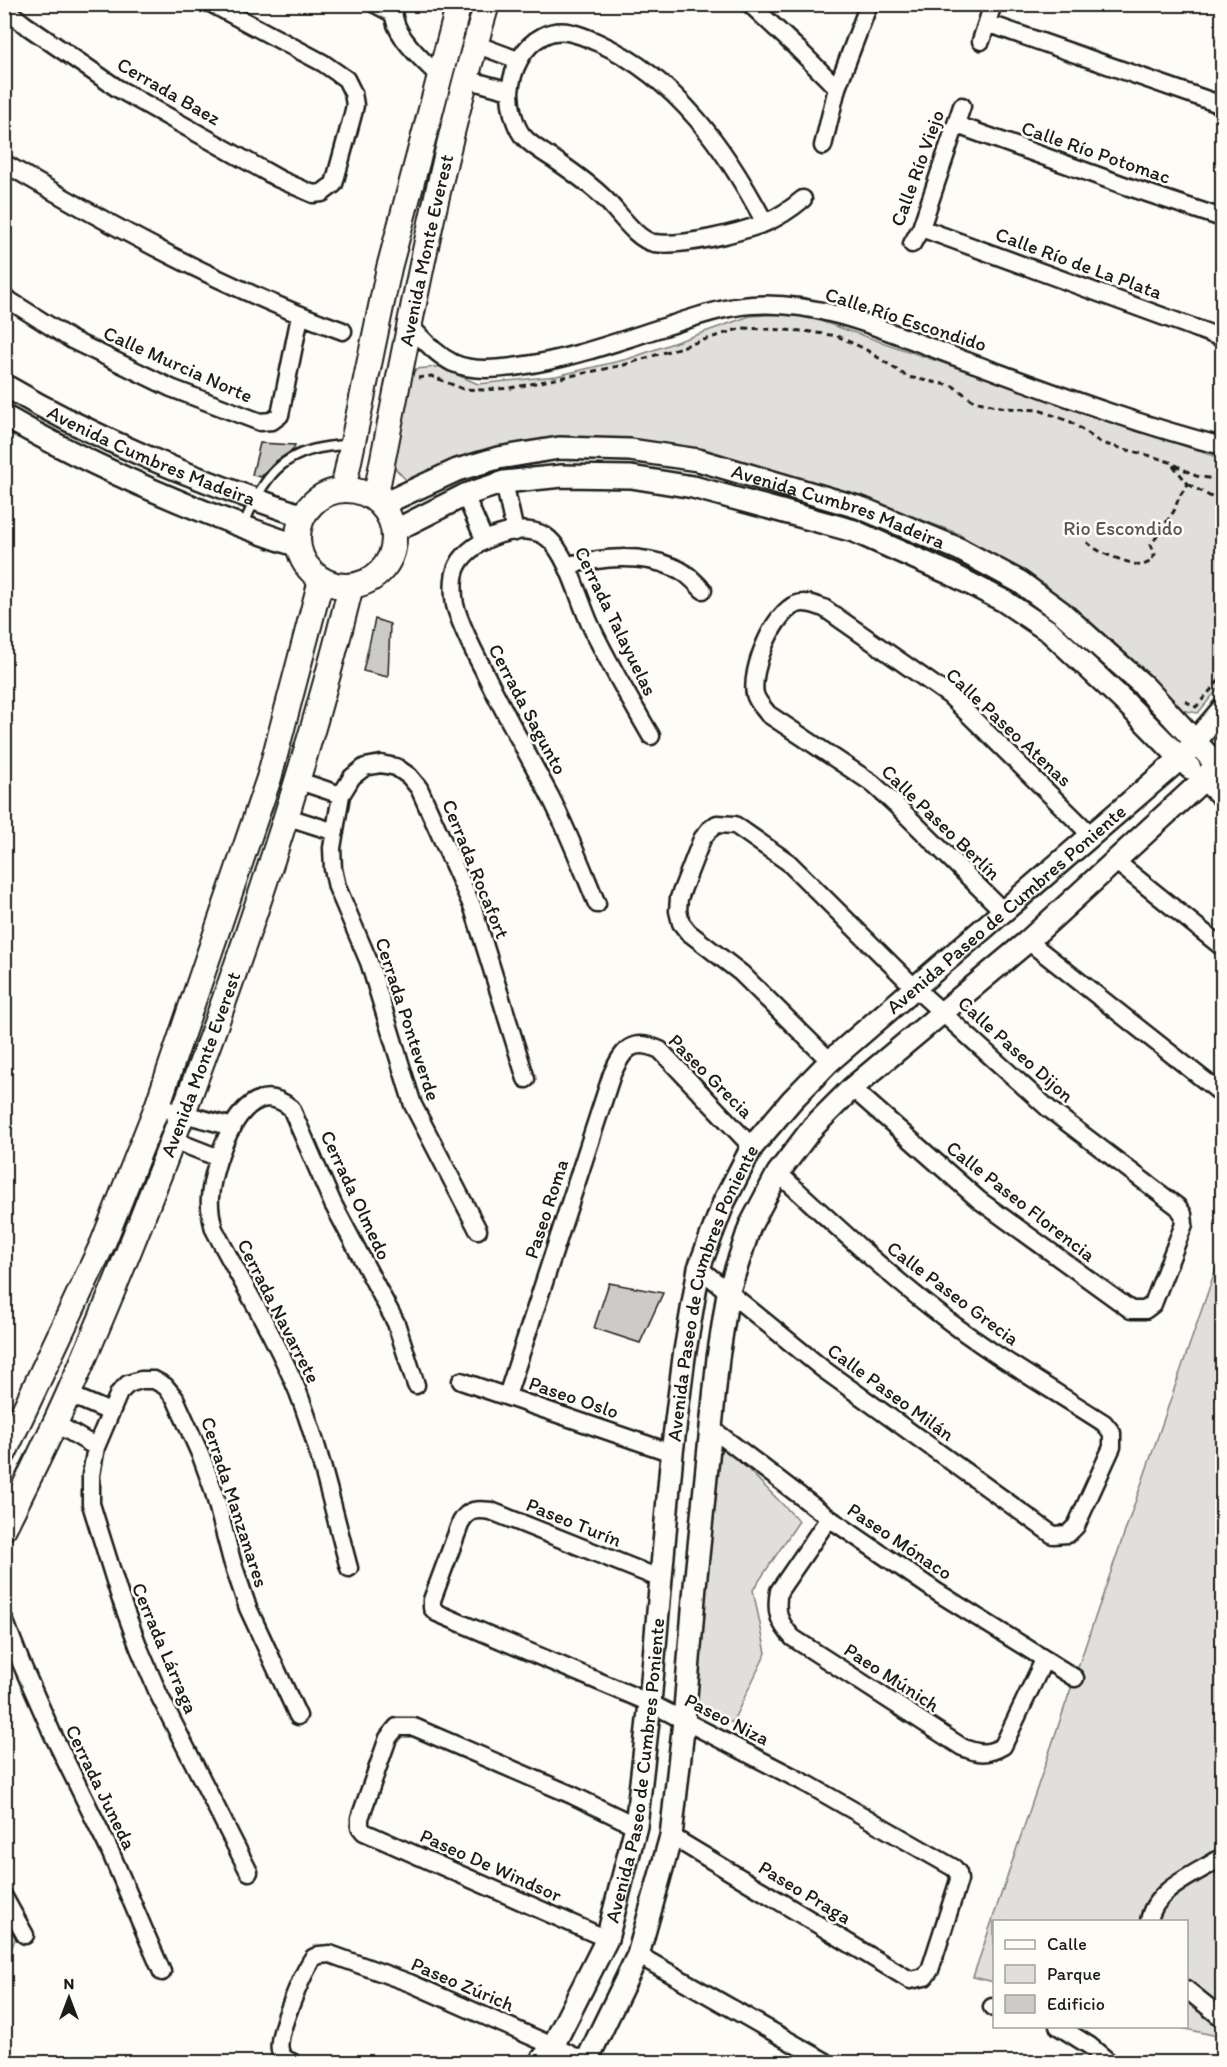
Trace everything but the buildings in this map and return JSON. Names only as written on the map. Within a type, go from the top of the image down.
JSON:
[{"type":"main road","name":"Avenida Monte Everest","points":[[343,490],[389,268],[459,4]]},
{"type":"main road","name":"Avenida Monte Everest","points":[[378,502],[409,325],[431,222],[487,4]]},
{"type":"main road","points":[[451,34],[475,44]]},
{"type":"main road","points":[[343,490],[360,492],[378,502],[394,531],[393,550],[385,568],[370,580],[351,586],[336,585],[321,580],[306,565],[298,546],[298,530],[303,516],[313,502],[327,494],[343,490]]},
{"type":"main road","name":"Avenida Monte Everest","points":[[4,1453],[103,1243],[157,1107],[269,778],[321,580]]},
{"type":"main road","name":"Avenida Monte Everest","points":[[4,1528],[68,1394],[183,1114],[288,817],[329,678],[351,586]]},
{"type":"main road","points":[[219,927],[247,938]]},
{"type":"main road","points":[[103,1243],[126,1256]]},
{"type":"street","name":"Cerrada Baez","points":[[4,8],[117,88],[279,179],[313,194],[322,193],[334,184],[355,105],[353,93],[346,79],[323,63],[212,4]]},
{"type":"street","points":[[375,4],[393,9],[399,30],[410,46],[440,76]]},
{"type":"street","points":[[750,4],[837,88]]},
{"type":"street","points":[[823,146],[837,88],[869,4]]},
{"type":"street","points":[[981,41],[993,4]]},
{"type":"street","points":[[987,23],[1222,105]]},
{"type":"street","points":[[765,223],[726,155],[698,118],[668,88],[621,53],[586,37],[565,31],[549,33],[536,39],[518,60],[510,92],[513,117],[520,132],[531,144],[596,189],[642,239],[654,243],[691,241],[765,223],[786,213],[804,200]]},
{"type":"street","points":[[475,44],[518,60]]},
{"type":"street","points":[[466,79],[510,92]]},
{"type":"street","name":"Calle Río Viejo","points":[[912,244],[921,228],[962,106]]},
{"type":"street","name":"Calle Río Potomac","points":[[957,125],[1222,218]]},
{"type":"street","points":[[4,163],[153,247],[300,316],[343,332]]},
{"type":"street","name":"Calle Río de La Plata","points":[[921,228],[1222,338]]},
{"type":"street","name":"Calle Murcia Norte","points":[[4,297],[72,339],[171,388],[260,422],[272,422],[280,415],[300,316]]},
{"type":"street","name":"Calle Río Escondido","points":[[409,325],[434,351],[454,364],[476,369],[506,368],[580,354],[704,314],[749,305],[780,304],[826,312],[871,326],[1116,415],[1222,446]]},
{"type":"street","name":"Avenida Cumbres Madeira","points":[[4,385],[96,435],[254,499],[303,516]]},
{"type":"street","name":"Avenida Cumbres Madeira","points":[[4,416],[83,458],[243,527],[298,546]]},
{"type":"street","name":"Avenida Cumbres Madeira","points":[[378,502],[456,470],[498,458],[559,448],[630,450],[698,460],[861,508],[959,549],[1020,582],[1061,612],[1144,686],[1221,764]]},
{"type":"street","name":"Avenida Cumbres Madeira","points":[[394,531],[465,495],[504,482],[562,476],[631,477],[693,487],[854,531],[983,590],[1004,601],[1050,632],[1127,704],[1222,799]]},
{"type":"street","points":[[747,501],[754,476]]},
{"type":"street","points":[[500,535],[504,482]]},
{"type":"street","points":[[465,495],[500,535]]},
{"type":"street","points":[[854,531],[861,508]]},
{"type":"street","name":"Cerrada Talayuelas","points":[[500,535],[533,532],[548,537],[556,546],[567,565],[577,594],[603,651],[651,736]]},
{"type":"street","name":"Cerrada Sagunto","points":[[500,535],[466,552],[457,566],[453,585],[456,605],[472,647],[506,717],[550,798],[597,904]]},
{"type":"street","points":[[567,565],[620,557],[654,561],[674,567],[703,590]]},
{"type":"street","name":"Calle Paseo Berlín","points":[[799,603],[790,607],[783,614],[762,653],[754,681],[758,702],[768,714],[872,783],[1004,912]]},
{"type":"street","name":"Calle Paseo Atenas","points":[[799,603],[812,603],[824,608],[950,696],[976,719],[1092,836]]},
{"type":"street","name":"Avenida Paseo de Cumbres Poniente","points":[[540,2062],[553,2046],[608,1939],[636,1826],[650,1703],[672,1454],[684,1357],[699,1268],[724,1202],[752,1147],[792,1100],[830,1061],[1181,758],[1222,710]]},
{"type":"street","name":"Cerrada Rocafort","points":[[340,804],[352,777],[365,767],[381,764],[396,767],[409,776],[419,788],[473,908],[526,1080]]},
{"type":"street","name":"Avenida Paseo de Cumbres Poniente","points":[[586,2062],[638,1955],[671,1836],[718,1358],[728,1293],[750,1227],[778,1173],[813,1127],[852,1088],[1028,941],[1221,764]]},
{"type":"street","points":[[299,781],[340,804]]},
{"type":"street","name":"Cerrada Ponteverde","points":[[340,804],[332,848],[333,869],[338,886],[369,962],[413,1105],[478,1230]]},
{"type":"street","points":[[288,817],[335,832]]},
{"type":"street","name":"Calle Paseo Dijon","points":[[830,1061],[741,974],[688,933],[681,923],[678,911],[679,898],[702,839],[717,824],[735,825],[788,862],[916,989],[1049,1109],[1178,1207],[1183,1214],[1184,1224],[1153,1304],[1145,1310]]},
{"type":"street","points":[[1114,860],[1222,947]]},
{"type":"street","points":[[1028,941],[1222,1094]]},
{"type":"street","name":"Paseo Grecia","points":[[637,1045],[660,1050],[752,1147]]},
{"type":"street","name":"Paseo Roma","points":[[507,1396],[612,1074],[627,1048],[637,1045]]},
{"type":"street","name":"Calle Paseo Florencia","points":[[852,1088],[979,1200],[1131,1310],[1145,1310]]},
{"type":"street","name":"Cerrada Olmedo","points":[[225,1142],[246,1106],[258,1099],[272,1097],[291,1108],[333,1204],[396,1323],[416,1385]]},
{"type":"street","points":[[157,1107],[233,1126]]},
{"type":"street","points":[[173,1140],[219,1158]]},
{"type":"street","name":"Cerrada Navarrete","points":[[225,1142],[210,1199],[210,1215],[214,1229],[283,1358],[298,1393],[311,1430],[350,1568]]},
{"type":"street","name":"Calle Paseo Grecia","points":[[778,1173],[937,1312],[1104,1423],[1112,1433],[1112,1447],[1076,1526],[1068,1534]]},
{"type":"street","name":"Calle Paseo Milán","points":[[699,1268],[867,1402],[1053,1535],[1068,1534]]},
{"type":"street","name":"Cerrada Manzanares","points":[[104,1429],[119,1393],[128,1384],[141,1380],[154,1380],[165,1386],[175,1398],[205,1467],[232,1562],[248,1608],[298,1716]]},
{"type":"street","name":"Paseo Oslo","points":[[461,1381],[672,1454]]},
{"type":"street","points":[[68,1394],[110,1412]]},
{"type":"street","points":[[55,1423],[96,1447]]},
{"type":"street","name":"Paseo Mónaco","points":[[711,1428],[829,1518],[937,1592],[1075,1678]]},
{"type":"street","name":"Cerrada Lárraga","points":[[104,1429],[96,1447],[90,1481],[92,1504],[120,1598],[159,1695],[249,1872]]},
{"type":"street","name":"Paseo Turín","points":[[432,1608],[432,1600],[461,1522],[465,1514],[471,1510],[491,1511],[661,1579]]},
{"type":"street","name":"Paeo Múnich","points":[[829,1518],[779,1591],[778,1618],[793,1638],[962,1747],[976,1753],[993,1753],[1003,1746],[1044,1660]]},
{"type":"street","name":"Paseo Niza","points":[[432,1608],[437,1613],[650,1703],[809,1785],[954,1868],[959,1880],[930,1970],[925,1977],[918,1980]]},
{"type":"street","name":"Cerrada Juneda","points":[[4,1619],[52,1733],[110,1851],[162,1972]]},
{"type":"street","name":"Paseo De Windsor","points":[[608,1939],[364,1832],[360,1827],[360,1818],[388,1738],[397,1727],[414,1727],[572,1795],[636,1826]]},
{"type":"street","name":"Paseo Praga","points":[[671,1836],[910,1980],[918,1980]]},
{"type":"street","points":[[1149,1920],[1159,1898],[1170,1888],[1222,1857]]},
{"type":"street","points":[[4,1897],[25,1935]]},
{"type":"street","name":"Paseo Zúrich","points":[[286,2057],[280,2032],[313,1958],[319,1955],[339,1956],[410,1983],[586,2062]]},
{"type":"street","points":[[638,1955],[826,2062]]},
{"type":"street","points":[[1188,1991],[1222,2018]]},
{"type":"street","points":[[1061,2028],[1082,2040],[1109,2062]]},
{"type":"lane","points":[[243,527],[254,499],[272,473],[299,454],[316,448],[352,444]]},
{"type":"path","points":[[415,383],[419,377],[431,375],[463,389],[511,388],[624,365],[742,328],[804,331],[837,336],[865,349],[908,377],[953,386],[974,401],[1005,408],[1039,410],[1071,422],[1101,443],[1170,462],[1196,476],[1222,479]]},
{"type":"path","points":[[1170,462],[1188,484],[1222,503]]},
{"type":"path","points":[[1087,542],[1095,550],[1124,561],[1141,566],[1150,562],[1155,554],[1151,545],[1174,512],[1179,497],[1188,484]]},
{"type":"path","points":[[1178,698],[1196,707],[1222,677]]},
{"type":"green space","name":"Rio Escondido","points":[[797,313],[1222,459],[1222,684],[1198,713],[1180,710],[1049,594],[957,533],[841,490],[695,449],[637,440],[577,443],[518,451],[406,480],[393,466],[401,390],[416,369],[447,366],[460,376],[478,384],[556,376],[628,359],[750,316]]},
{"type":"green space","points":[[1222,1251],[1222,2037],[1182,2028],[1188,2028],[1188,1920],[993,1920],[993,1982],[973,1977]]},
{"type":"green space","points":[[727,1448],[799,1521],[753,1590],[766,1653],[732,1723],[689,1699],[709,1455]]},
{"type":"green space","points":[[4,1894],[21,1924],[7,1960],[4,1959]]}]
